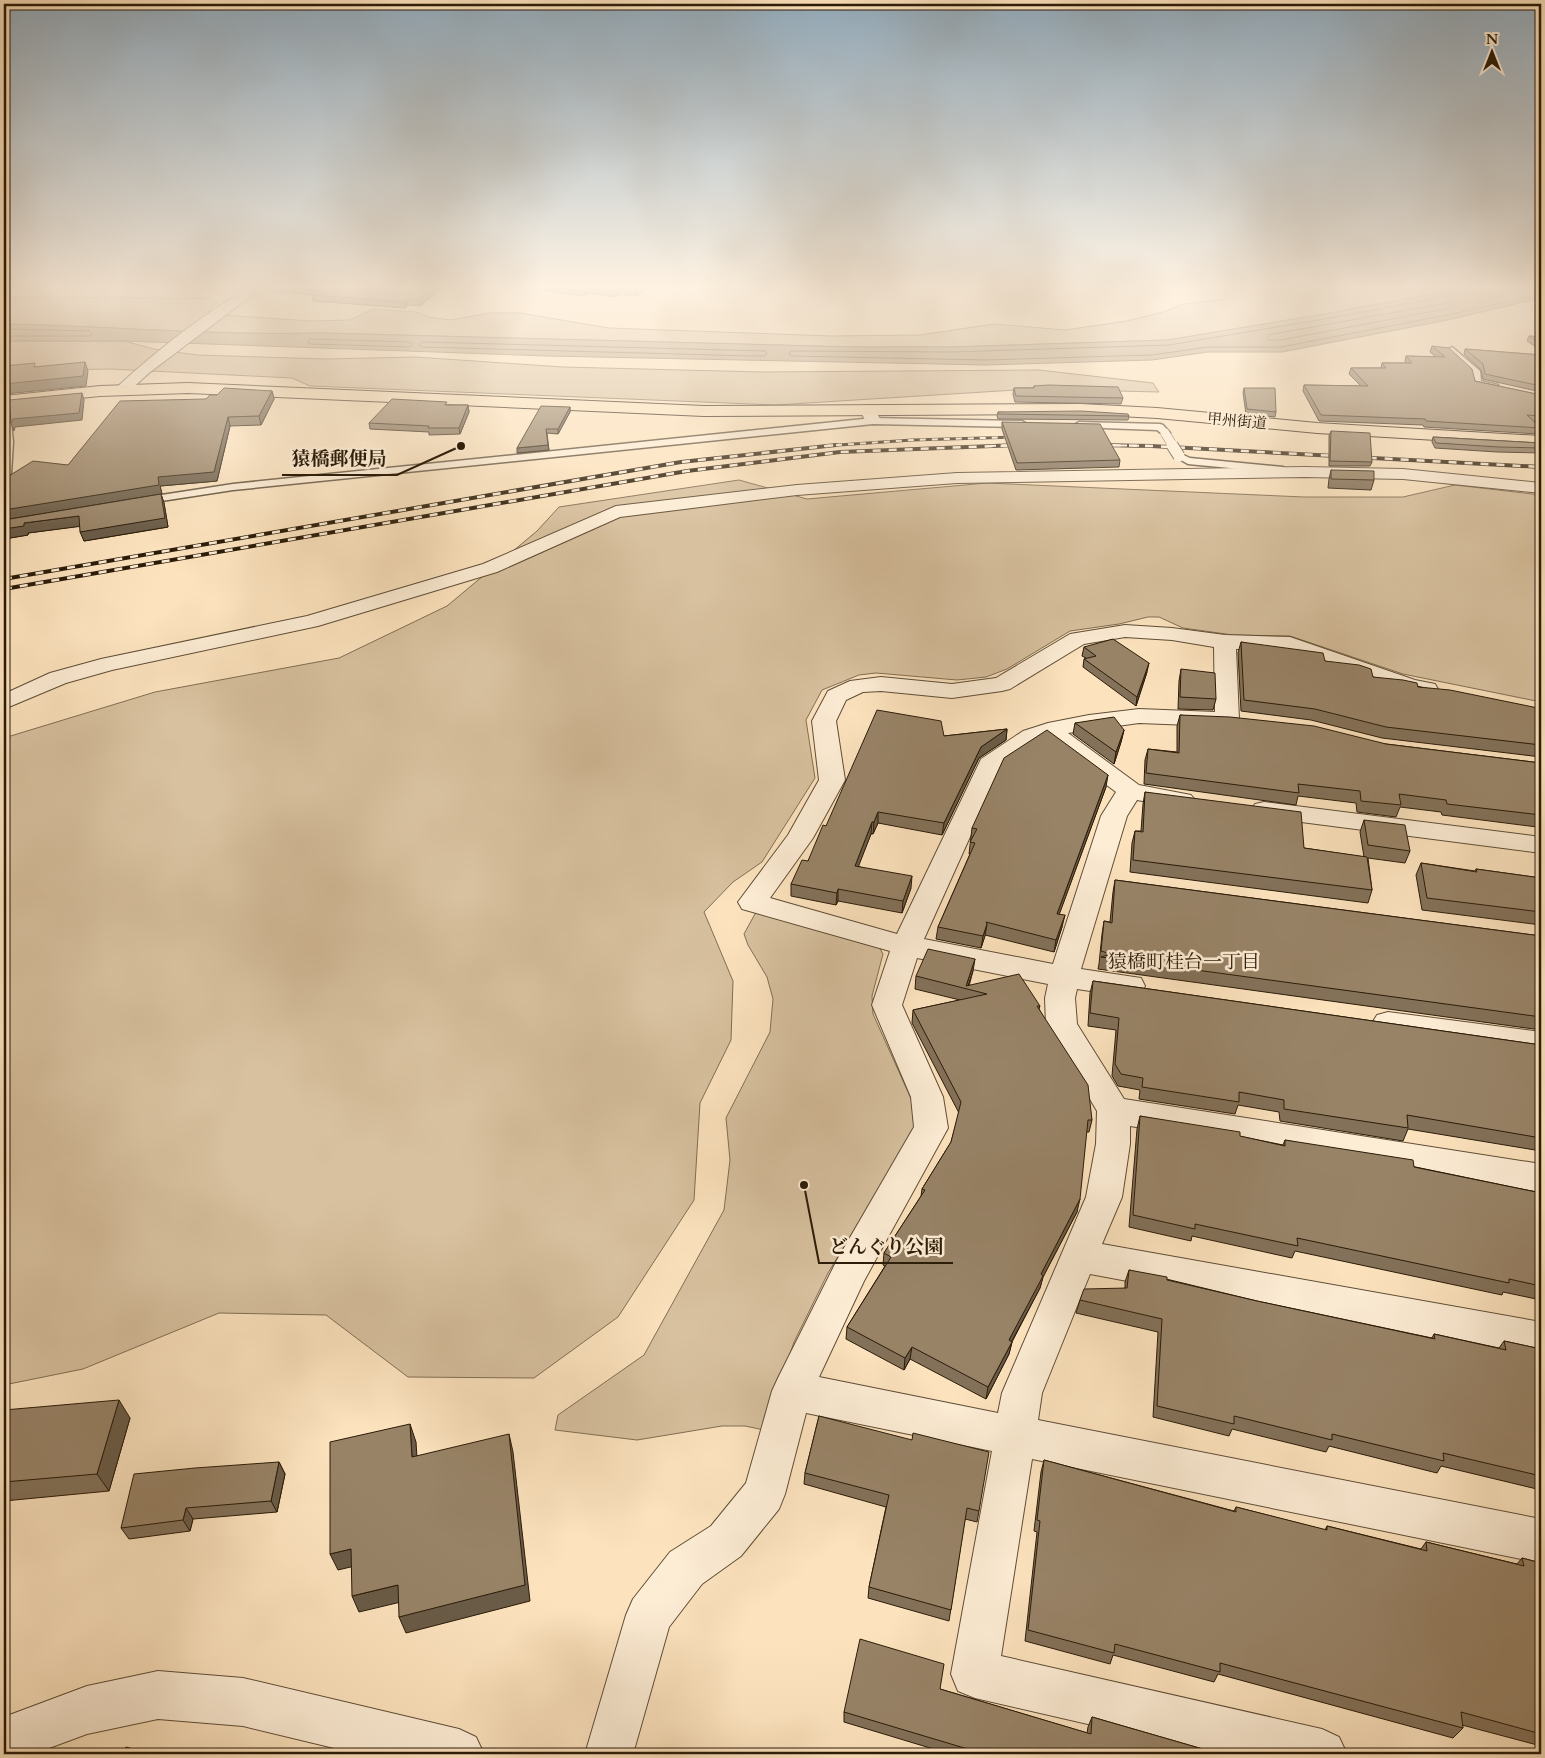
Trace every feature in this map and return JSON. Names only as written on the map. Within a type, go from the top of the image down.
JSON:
[{"type":"highway","name":"甲州街道","points":[[4,401],[122,390],[238,389],[704,411],[870,415],[1080,409],[1344,430],[1541,441]]},
{"type":"street","points":[[122,390],[148,367]]},
{"type":"street","points":[[4,702],[58,678],[109,664],[311,622],[490,568],[616,512],[797,490],[957,478],[1305,472],[1403,474],[1541,488]]},
{"type":"street","points":[[1152,989],[1064,977],[906,946],[752,902],[800,838],[832,780],[824,721],[836,696],[858,686],[881,684],[952,690],[991,687],[1002,684],[1078,639],[1125,631],[1172,634],[1225,642],[1290,644],[1409,685],[1447,693]]},
{"type":"street","points":[[609,1754],[649,1615],[686,1568],[726,1541],[764,1494],[792,1391],[850,1271],[931,1128],[927,1097],[887,1004],[906,946],[990,764],[1031,736],[1048,730],[1089,722],[1139,716],[1241,721],[1225,642]]},
{"type":"street","points":[[1048,730],[1130,790],[1151,796],[1541,845]]},
{"type":"street","points":[[1130,790],[1114,816],[1106,879],[1064,977],[1060,998],[1062,1025],[1114,1110],[1113,1144],[1104,1197],[1022,1393],[975,1674],[1322,1754]]},
{"type":"street","points":[[1366,1020],[1541,1044]]},
{"type":"street","points":[[1114,1110],[1541,1178]]},
{"type":"street","points":[[1080,1256],[1541,1340]]},
{"type":"street","points":[[792,1391],[1541,1541]]},
{"type":"street","points":[[4,1741],[87,1710],[158,1695],[243,1702],[402,1748],[459,1754]]},
{"type":"lane","points":[[1471,367],[1477,373],[1476,383],[1504,389]]},
{"type":"lane","points":[[4,401],[8,442],[6,474]]},
{"type":"lane","points":[[130,503],[233,487],[870,415],[1036,424]]},
{"type":"lane","points":[[1064,425],[1160,427],[1179,456],[1188,461],[1305,472]]},
{"type":"shaded area","points":[[4,367],[565,367],[763,372],[1039,370],[1153,383],[1159,392],[1032,389],[775,405],[310,386],[292,378],[110,369],[4,371]]},
{"type":"shaded area","points":[[739,480],[807,499],[987,483],[1304,497],[1403,497],[1455,485],[1541,495],[1541,702],[1403,674],[1290,636],[1233,635],[1183,628],[1159,617],[1148,617],[1119,624],[1070,631],[1007,669],[986,677],[957,680],[876,673],[859,675],[822,690],[806,720],[815,778],[762,862],[733,882],[704,912],[733,981],[731,1040],[700,1103],[694,1200],[618,1317],[534,1378],[408,1377],[326,1315],[219,1313],[83,1369],[4,1385],[4,738],[155,692],[339,658],[447,606],[537,531],[559,507]]},
{"type":"shaded area","points":[[756,912],[879,947],[883,954],[872,996],[873,1014],[917,1112],[913,1132],[828,1273],[794,1342],[764,1430],[745,1426],[722,1426],[637,1440],[555,1430],[558,1415],[644,1355],[724,1210],[730,1160],[726,1118],[770,1032],[773,999],[767,977],[748,945],[744,934]]},
{"type":"building","points":[[4,367],[84,367],[83,376],[4,384]]},
{"type":"building","points":[[1470,367],[1475,381],[1541,395],[1541,416],[1527,415],[1541,428],[1426,421],[1425,419],[1321,415],[1304,385],[1368,386],[1351,368]]},
{"type":"building","points":[[1484,367],[1541,367],[1541,386],[1485,374]]},
{"type":"building","points":[[1034,386],[1118,387],[1123,398],[1016,396],[1014,388],[1034,388]]},
{"type":"building","points":[[224,388],[272,391],[259,416],[228,417],[214,472],[158,477],[159,485],[4,510],[4,479],[33,461],[68,465],[120,401],[206,399],[210,395],[217,395]]},
{"type":"building","points":[[1244,388],[1275,388],[1276,412],[1247,409]]},
{"type":"building","points":[[82,393],[79,413],[13,419],[11,423],[9,400]]},
{"type":"building","points":[[392,399],[447,402],[445,405],[468,405],[459,428],[428,428],[429,426],[369,423]]},
{"type":"building","points":[[541,406],[570,407],[558,429],[546,429],[548,445],[517,448]]},
{"type":"building","points":[[1081,411],[1128,414],[1129,416],[999,414],[998,412]]},
{"type":"building","points":[[1002,422],[1100,424],[1120,460],[1017,463]]},
{"type":"building","points":[[1331,431],[1370,433],[1372,462],[1330,461]]},
{"type":"building","points":[[1433,437],[1541,443],[1541,448],[1436,443]]},
{"type":"building","points":[[1331,470],[1374,471],[1374,480],[1331,479]]},
{"type":"building","points":[[161,494],[165,518],[80,532],[79,516],[24,523],[24,526],[4,529],[4,520]]},
{"type":"building","points":[[1113,639],[1149,663],[1137,697],[1084,659],[1096,656],[1084,647]]},
{"type":"building","points":[[1241,642],[1323,653],[1325,661],[1359,665],[1371,669],[1373,677],[1403,680],[1417,683],[1418,687],[1450,690],[1538,708],[1541,712],[1541,745],[1386,727],[1315,709],[1244,700]]},
{"type":"building","points":[[1181,669],[1215,673],[1216,699],[1180,697]]},
{"type":"building","points":[[877,710],[941,721],[944,736],[1007,729],[981,747],[944,823],[878,812],[874,822],[872,822],[855,866],[912,876],[903,901],[838,889],[837,893],[791,884],[802,860],[808,861],[823,825],[826,826]]},
{"type":"building","points":[[1180,715],[1230,717],[1314,726],[1386,744],[1541,763],[1541,815],[1447,804],[1446,800],[1399,794],[1401,805],[1361,801],[1360,791],[1298,784],[1299,793],[1146,773],[1148,749],[1179,753]]},
{"type":"building","points":[[1114,717],[1124,730],[1116,752],[1075,723]]},
{"type":"building","points":[[1047,730],[1108,775],[1057,914],[1065,915],[1056,940],[986,922],[983,936],[938,927],[975,843],[970,842],[977,829],[972,828],[1004,758]]},
{"type":"building","points":[[1145,792],[1301,812],[1304,848],[1367,857],[1372,890],[1133,860],[1135,831],[1143,832]]},
{"type":"building","points":[[1364,820],[1405,825],[1410,851],[1368,845]]},
{"type":"building","points":[[1421,863],[1477,872],[1476,869],[1541,878],[1541,912],[1427,898]]},
{"type":"building","points":[[1115,880],[1541,936],[1541,1017],[1101,957],[1111,954],[1101,951],[1104,921],[1112,923]]},
{"type":"building","points":[[928,949],[975,959],[966,986],[1019,974],[1040,1006],[1037,1006],[1088,1085],[1092,1120],[1088,1120],[1080,1199],[1041,1274],[1043,1276],[1009,1340],[1012,1342],[988,1387],[912,1347],[905,1358],[847,1327],[891,1257],[884,1253],[925,1190],[922,1189],[951,1142],[961,1102],[913,1010],[987,994],[916,976]]},
{"type":"building","points":[[1093,981],[1541,1045],[1541,1138],[1407,1115],[1408,1128],[1284,1109],[1284,1100],[1239,1092],[1239,1102],[1142,1087],[1143,1078],[1121,1074],[1115,1064],[1119,1018],[1090,1013]]},
{"type":"building","points":[[1140,1116],[1240,1132],[1240,1136],[1285,1146],[1285,1140],[1413,1160],[1414,1167],[1541,1193],[1541,1286],[1509,1279],[1509,1283],[1297,1238],[1298,1246],[1195,1224],[1195,1229],[1133,1215]]},
{"type":"building","points":[[1129,1270],[1167,1277],[1167,1280],[1257,1301],[1435,1339],[1434,1334],[1506,1350],[1504,1341],[1541,1349],[1541,1476],[1443,1453],[1444,1461],[1332,1434],[1332,1440],[1234,1416],[1234,1424],[1157,1406],[1162,1319],[1080,1300],[1084,1289],[1127,1288]]},
{"type":"building","points":[[119,1400],[97,1474],[4,1482],[4,1410]]},
{"type":"building","points":[[819,1416],[912,1440],[913,1433],[989,1452],[979,1511],[967,1508],[951,1610],[869,1587],[889,1495],[805,1473]]},
{"type":"building","points":[[410,1424],[412,1457],[509,1434],[525,1585],[399,1617],[398,1585],[352,1596],[351,1549],[330,1554],[330,1442]]},
{"type":"building","points":[[1044,1460],[1236,1512],[1236,1507],[1327,1530],[1327,1526],[1427,1551],[1426,1542],[1524,1566],[1522,1558],[1541,1563],[1541,1734],[1461,1712],[1463,1728],[1220,1663],[1220,1672],[1115,1644],[1114,1653],[1028,1630],[1040,1521],[1037,1520]]},
{"type":"building","points":[[279,1462],[271,1501],[186,1508],[183,1520],[121,1528],[134,1474]]},
{"type":"building","points":[[860,1639],[944,1664],[940,1689],[1091,1734],[1092,1717],[1220,1754],[970,1754],[971,1750],[844,1712]]},
{"type":"building","points":[[126,1747],[151,1754],[122,1754]]},
{"type":"railway","points":[[832,445],[912,440],[1018,437]]},
{"type":"railway","points":[[4,579],[681,462],[832,445]]},
{"type":"railway","points":[[824,446],[832,445]]},
{"type":"railway","points":[[832,445],[836,445]]},
{"type":"railway","points":[[4,589],[687,471],[840,452],[1020,445],[990,446]]},
{"type":"railway","points":[[1154,446],[1097,445],[1151,446],[1541,467]]},
{"type":"place","name":"猿橋郵便局","points":[[461,446]]},
{"type":"place","name":"どんぐり公園","points":[[804,1185]]},
{"type":"district","name":"猿橋町桂台一丁目","points":[[1184,961]]}]
